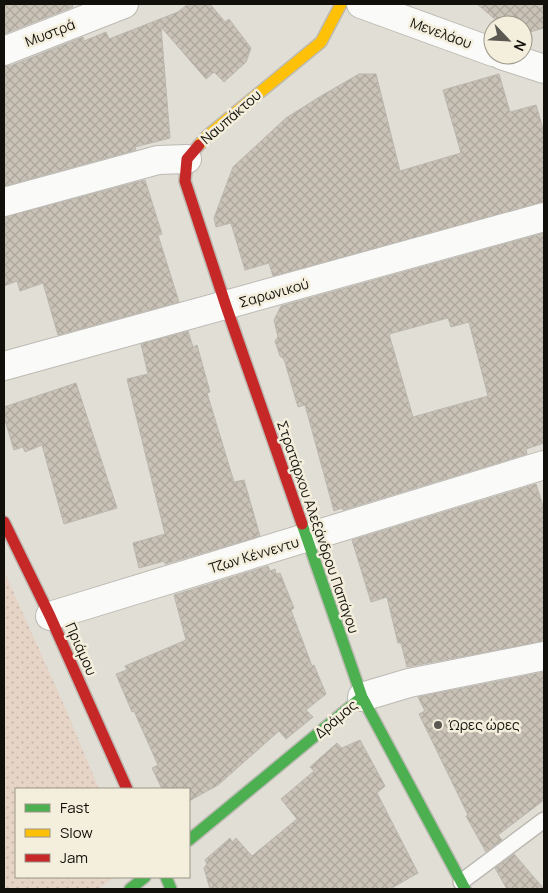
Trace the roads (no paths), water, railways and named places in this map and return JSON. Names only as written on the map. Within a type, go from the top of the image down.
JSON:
[{"type":"street","name":"Μυστρά","points":[[4,51],[124,4]]},
{"type":"street","name":"Ναυπάκτου","points":[[187,159],[207,136],[321,42],[341,4]]},
{"type":"street","name":"Μενελάου","points":[[361,4],[483,48]]},
{"type":"street","points":[[531,65],[544,69]]},
{"type":"street","points":[[4,202],[158,160],[187,159]]},
{"type":"street","name":"Στρατάρχου Αλεξάνδρου Παπάγου","points":[[187,159],[185,180],[226,306],[362,697],[459,887]]},
{"type":"street","name":"Σαρωνικού","points":[[4,366],[544,217]]},
{"type":"street","name":"Τζων Κέννεντυ","points":[[50,616],[544,465]]},
{"type":"street","name":"Πριάμου","points":[[4,522],[50,616],[127,788]]},
{"type":"street","name":"Δράμας","points":[[190,839],[362,697],[409,683],[544,656]]},
{"type":"street","points":[[130,889],[144,878]]},
{"type":"lane","points":[[459,887],[544,820]]},
{"type":"place","name":"Ώρες ώρες","points":[[438,725]]}]
